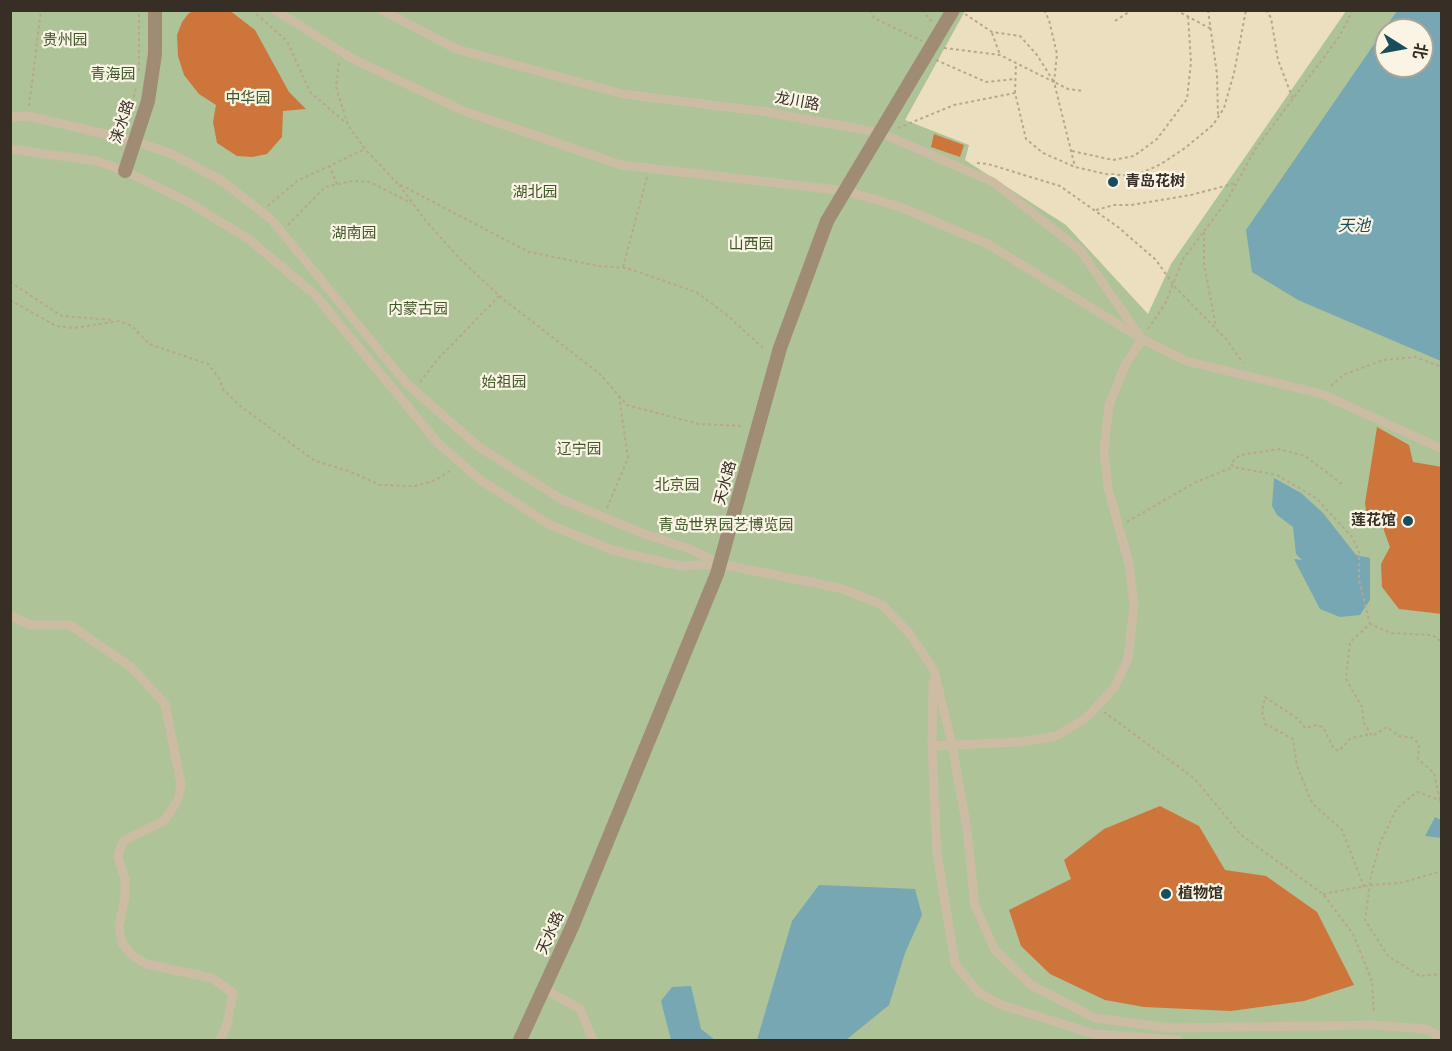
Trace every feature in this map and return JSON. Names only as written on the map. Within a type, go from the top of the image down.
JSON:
[{"type":"street","name":"涞水路","points":[[125,171],[128,139],[148,101],[155,54],[155,10]]},
{"type":"street","points":[[275,10],[341,51],[464,111],[621,165],[846,191],[900,207],[988,244],[1142,339],[1186,361],[1322,394],[1442,448]]},
{"type":"street","name":"龙川路","points":[[382,10],[456,49],[622,94],[767,112],[881,133],[969,171],[993,182],[1080,250],[1142,339]]},
{"type":"street","name":"天水路","points":[[520,1041],[572,927],[720,564],[777,360],[827,221],[953,10]]},
{"type":"street","points":[[10,117],[28,116],[128,139],[174,155],[222,181],[262,212],[414,390],[478,447],[561,499],[690,549],[720,564]]},
{"type":"street","points":[[10,149],[97,161],[125,171],[188,202],[250,240],[315,295],[438,443],[478,479],[550,525],[612,550],[680,566],[720,564],[840,588],[882,605],[910,634],[934,670],[952,745],[967,829],[975,906],[995,950],[1031,985],[1095,1018],[1171,1028],[1374,1025],[1426,1029],[1442,1038]]},
{"type":"street","points":[[932,746],[1020,742],[1056,736],[1086,718],[1115,687],[1128,658],[1134,605],[1129,564],[1108,488],[1104,450],[1109,405],[1125,365],[1142,339]]},
{"type":"street","points":[[10,616],[31,625],[70,625],[132,667],[165,704],[181,784],[178,800],[164,821],[125,840],[121,846],[118,858],[125,879],[125,896],[119,927],[122,943],[132,955],[146,964],[212,978],[233,993],[220,1041]]},
{"type":"street","points":[[934,670],[932,746],[936,853],[955,964],[978,992],[999,1004],[1094,1034],[1179,1041]]},
{"type":"street","points":[[544,989],[580,1009],[593,1041]]},
{"type":"path","points":[[28,116],[41,10]]},
{"type":"path","points":[[138,77],[139,10]]},
{"type":"path","points":[[252,10],[287,41],[310,92],[348,124],[365,149],[397,183],[459,258],[499,296],[600,374],[627,405],[699,424],[758,426]]},
{"type":"path","points":[[870,10],[874,18],[986,82],[1015,80]]},
{"type":"path","points":[[961,10],[992,32],[1020,36],[1037,55],[1054,82],[1076,167]]},
{"type":"path","points":[[1044,10],[1049,20],[1057,54],[1054,82]]},
{"type":"path","points":[[1115,21],[1132,10]]},
{"type":"path","points":[[1176,10],[1211,29]]},
{"type":"path","points":[[1208,10],[1217,74],[1218,117]]},
{"type":"path","points":[[1016,63],[1015,93],[1026,139],[1044,153],[1076,167],[1106,174],[1135,176],[1161,164],[1213,125],[1224,108],[1234,73],[1246,10]]},
{"type":"path","points":[[1266,10],[1271,18],[1278,60],[1293,100]]},
{"type":"path","points":[[1142,339],[1165,304],[1183,259],[1204,232],[1256,148],[1339,37],[1353,10]]},
{"type":"path","points":[[1071,151],[1113,160],[1134,156],[1157,139],[1187,99],[1191,62],[1188,16]]},
{"type":"path","points":[[992,32],[1000,56]]},
{"type":"path","points":[[341,51],[336,87],[348,124]]},
{"type":"path","points":[[929,51],[1000,56],[1068,89],[1083,91]]},
{"type":"path","points":[[128,139],[136,88]]},
{"type":"path","points":[[881,133],[915,123],[954,105],[1015,93]]},
{"type":"path","points":[[262,212],[297,181],[365,149]]},
{"type":"path","points":[[969,171],[977,163],[988,164],[1059,186],[1118,227],[1156,260],[1175,287],[1227,340],[1253,378]]},
{"type":"path","points":[[329,165],[337,184]]},
{"type":"path","points":[[623,267],[650,168]]},
{"type":"path","points":[[281,232],[314,195],[337,184],[352,181],[369,182],[413,204]]},
{"type":"path","points":[[397,183],[529,252],[599,266],[623,267],[696,292],[727,315],[777,360]]},
{"type":"path","points":[[1095,211],[1114,205],[1131,205],[1191,195],[1236,183]]},
{"type":"path","points":[[1204,232],[1204,264],[1216,329]]},
{"type":"path","points":[[10,282],[62,316],[119,321],[132,326],[148,344],[208,364],[219,378],[223,390],[239,405],[315,461],[349,471],[380,485],[415,486],[436,480],[461,464]]},
{"type":"path","points":[[414,390],[437,360],[499,296]]},
{"type":"path","points":[[10,300],[56,326],[74,328],[119,321]]},
{"type":"path","points":[[1322,394],[1343,375],[1383,360],[1415,357],[1442,367]]},
{"type":"path","points":[[603,517],[628,458],[619,396]]},
{"type":"path","points":[[1233,467],[1231,463],[1240,455],[1280,449],[1305,456],[1342,484]]},
{"type":"path","points":[[1122,525],[1194,483],[1233,467],[1277,476],[1308,494],[1352,537],[1359,551],[1359,580],[1370,624]]},
{"type":"path","points":[[1370,624],[1391,633],[1432,635],[1442,642]]},
{"type":"path","points":[[1370,624],[1350,642],[1346,679],[1362,707],[1364,723],[1371,734]]},
{"type":"path","points":[[1364,886],[1342,830],[1312,803],[1297,766],[1293,739],[1265,724],[1262,711],[1265,697],[1298,719],[1305,729],[1316,725],[1323,727],[1335,749],[1339,751],[1351,738],[1371,734],[1387,727],[1399,736],[1413,738],[1419,744],[1418,759],[1434,773],[1441,801]]},
{"type":"path","points":[[1097,707],[1195,779],[1241,835],[1323,894],[1353,934],[1372,981],[1374,1025]]},
{"type":"path","points":[[1441,801],[1417,792],[1397,808],[1380,843],[1365,920],[1388,956],[1420,976],[1442,974]]},
{"type":"path","points":[[1323,894],[1370,885],[1400,883],[1442,871]]},
{"type":"green space","name":"青岛世界园艺博览园","points":[[11,11],[1441,11],[1441,1040],[11,1040]]},
{"type":"shaded area","name":"青岛花树","points":[[965,11],[1346,11],[1171,264],[1148,314],[1066,225],[965,160],[969,145],[905,120]]},
{"type":"water","name":"天池","points":[[1397,11],[1441,11],[1441,361],[1298,300],[1252,272],[1246,230],[1374,44],[1374,78],[1434,78],[1434,18],[1392,18]]},
{"type":"water","points":[[1274,478],[1301,493],[1323,513],[1356,555],[1370,558],[1370,600],[1360,615],[1340,617],[1320,609],[1294,559],[1302,560],[1296,554],[1293,527],[1277,515],[1272,506]]},
{"type":"water","points":[[1435,817],[1441,820],[1441,838],[1425,836]]},
{"type":"water","points":[[819,885],[915,889],[922,915],[905,953],[889,1005],[846,1040],[757,1040],[792,921]]},
{"type":"water","points":[[691,986],[701,1029],[715,1040],[671,1040],[661,1001],[672,987]]},
{"type":"building","points":[[196,10],[229,10],[255,30],[289,92],[306,109],[283,111],[282,137],[267,154],[252,157],[237,156],[217,143],[213,122],[216,105],[199,94],[184,75],[178,56],[177,35],[182,22],[189,13]]},
{"type":"building","points":[[934,134],[964,145],[960,157],[931,147]]},
{"type":"building","name":"莲花馆","points":[[1377,427],[1409,445],[1413,462],[1442,467],[1442,614],[1399,609],[1382,587],[1381,564],[1390,547],[1382,525],[1367,517],[1365,503]]},
{"type":"building","name":"植物馆","points":[[1160,806],[1199,826],[1225,870],[1266,876],[1317,912],[1354,985],[1304,1001],[1231,1011],[1144,1007],[1105,1000],[1050,974],[1021,946],[1009,910],[1071,879],[1064,860],[1104,829]]},
{"type":"place","name":"青岛花树","points":[[1113,182]]},
{"type":"place","name":"莲花馆","points":[[1408,521]]},
{"type":"place","name":"植物馆","points":[[1166,894]]},
{"type":"park label","name":"贵州园","points":[[65,41]]},
{"type":"park label","name":"青海园","points":[[113,75]]},
{"type":"park label","name":"中华园","points":[[248,99]]},
{"type":"park label","name":"湖北园","points":[[535,193]]},
{"type":"park label","name":"湖南园","points":[[354,234]]},
{"type":"park label","name":"山西园","points":[[751,245]]},
{"type":"park label","name":"内蒙古园","points":[[418,310]]},
{"type":"park label","name":"始祖园","points":[[504,383]]},
{"type":"park label","name":"辽宁园","points":[[579,450]]},
{"type":"park label","name":"北京园","points":[[677,486]]}]
